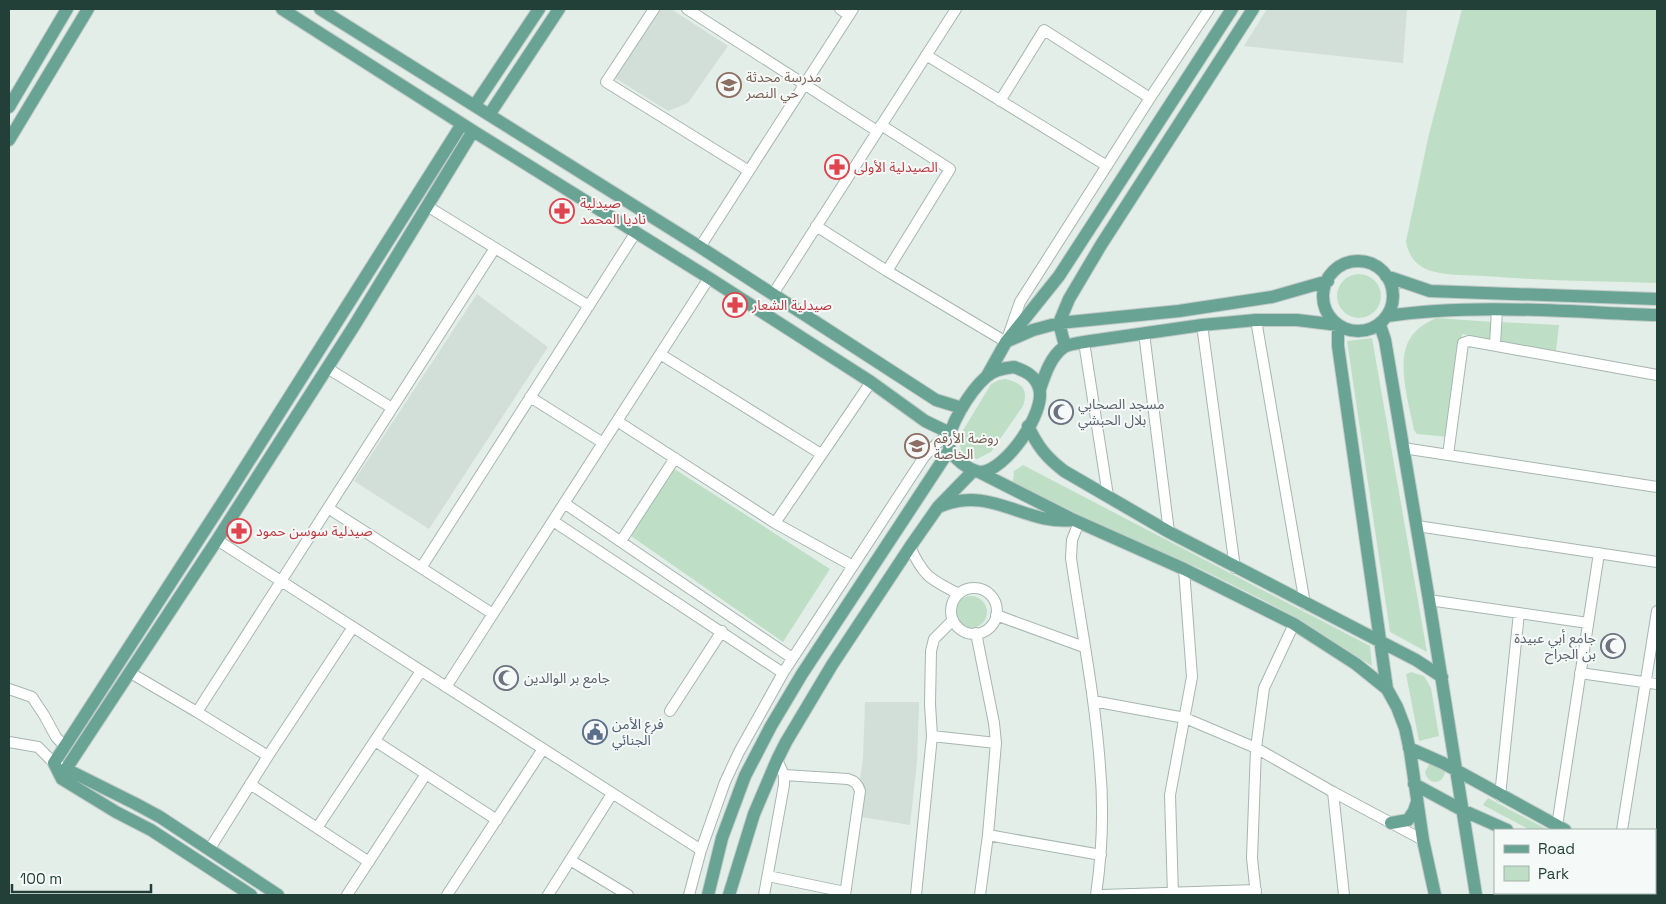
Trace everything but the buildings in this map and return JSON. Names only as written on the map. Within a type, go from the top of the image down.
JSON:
[{"type":"main road","points":[[9,107],[67,9]]},
{"type":"main road","points":[[9,140],[88,9]]},
{"type":"main road","points":[[282,9],[467,128],[709,278],[871,382],[925,420],[950,433]]},
{"type":"main road","points":[[320,9],[700,247],[936,400],[962,408]]},
{"type":"main road","points":[[475,105],[539,9]]},
{"type":"main road","points":[[489,115],[559,9]]},
{"type":"main road","points":[[708,895],[722,838],[745,776],[771,726],[802,674],[950,449],[950,433],[962,408],[987,376],[1006,342],[1059,276],[1232,9]]},
{"type":"main road","points":[[1065,346],[1059,323],[1070,299],[1101,245],[1253,9]]},
{"type":"main road","points":[[60,766],[129,672],[327,368],[427,206],[467,128]]},
{"type":"main road","points":[[251,895],[151,830],[116,812],[62,779],[60,766],[65,747],[467,128]]},
{"type":"main road","points":[[1476,895],[1442,677],[1385,340],[1383,320],[1392,306],[1391,285],[1379,268],[1369,263],[1358,262],[1348,263],[1338,268],[1328,281],[1324,297],[1325,308],[1338,325],[1348,330],[1369,330],[1383,320],[1422,310],[1497,310],[1657,315]]},
{"type":"main road","points":[[1386,276],[1430,291],[1657,299]]},
{"type":"main road","points":[[1006,342],[1033,330],[1059,323],[1179,311],[1272,297],[1328,281]]},
{"type":"main road","points":[[729,895],[754,814],[777,760],[832,665],[938,507],[977,471],[991,469],[1004,460],[1017,446],[1040,401],[1040,388],[1045,374],[1054,358],[1065,346],[1202,325],[1256,320],[1297,320],[1338,325]]},
{"type":"main road","points":[[1338,325],[1338,346],[1387,689],[1397,707],[1409,748],[1423,840],[1435,895]]},
{"type":"main road","points":[[987,376],[1001,368],[1014,367],[1027,372],[1040,388]]},
{"type":"main road","points":[[1028,426],[1038,446],[1064,471],[1235,568],[1416,660],[1442,677]]},
{"type":"main road","points":[[950,449],[960,462],[977,471],[1076,521],[1184,570],[1294,624],[1356,664],[1387,689]]},
{"type":"main road","points":[[938,507],[962,500],[979,500],[998,504],[1046,520],[1059,522],[1076,521]]},
{"type":"main road","points":[[1409,748],[1457,770],[1500,796],[1561,828]]},
{"type":"main road","points":[[60,766],[136,804],[278,895]]},
{"type":"main road","points":[[1414,784],[1462,810],[1505,829]]},
{"type":"main road","points":[[1390,823],[1408,820],[1414,811],[1417,799]]},
{"type":"street","points":[[654,9],[606,82],[749,171]]},
{"type":"street","points":[[688,9],[804,84],[950,169],[887,270]]},
{"type":"street","points":[[773,294],[956,9]]},
{"type":"street","points":[[816,226],[1006,342],[1020,302],[1209,9]]},
{"type":"street","points":[[700,247],[804,84],[847,11]]},
{"type":"street","points":[[1000,101],[1044,30],[1150,98]]},
{"type":"street","points":[[926,55],[1107,166]]},
{"type":"street","points":[[427,206],[588,306]]},
{"type":"street","points":[[421,568],[636,232]]},
{"type":"street","points":[[197,712],[494,248]]},
{"type":"street","points":[[446,687],[709,278]]},
{"type":"street","points":[[1495,344],[1497,310]]},
{"type":"street","points":[[1256,320],[1305,604]]},
{"type":"street","points":[[1202,325],[1235,568]]},
{"type":"street","points":[[1144,333],[1169,532]]},
{"type":"street","points":[[1448,455],[1463,343],[1469,341],[1495,344],[1657,375]]},
{"type":"street","points":[[1084,342],[1108,496]]},
{"type":"street","points":[[660,354],[821,454]]},
{"type":"street","points":[[327,368],[392,408]]},
{"type":"street","points":[[775,523],[871,382]]},
{"type":"street","points":[[530,398],[603,443]]},
{"type":"street","points":[[617,421],[775,523],[853,566]]},
{"type":"street","points":[[689,895],[701,850],[725,782],[739,752],[783,673],[924,457],[950,433]]},
{"type":"street","points":[[1404,448],[1657,487]]},
{"type":"street","points":[[621,541],[674,458]]},
{"type":"street","points":[[564,503],[792,658]]},
{"type":"street","points":[[328,508],[493,614]]},
{"type":"street","points":[[553,521],[783,673]]},
{"type":"street","points":[[1076,521],[1071,558],[1100,767],[1101,856],[1096,895]]},
{"type":"street","points":[[1417,526],[1657,562]]},
{"type":"street","points":[[216,540],[701,850]]},
{"type":"street","points":[[910,547],[917,562],[931,580],[959,594]]},
{"type":"street","points":[[1561,828],[1580,673],[1599,553]]},
{"type":"street","points":[[1173,894],[1170,795],[1192,677],[1184,570]]},
{"type":"street","points":[[972,588],[985,591],[995,601],[996,615],[989,628],[976,633],[962,630],[953,620],[952,606],[959,594],[972,588]]},
{"type":"street","points":[[1429,600],[1588,624]]},
{"type":"street","points":[[1622,829],[1657,611]]},
{"type":"street","points":[[1500,796],[1519,613]]},
{"type":"street","points":[[996,615],[1084,646]]},
{"type":"street","points":[[916,895],[932,736],[930,704],[931,651],[934,639],[953,620]]},
{"type":"street","points":[[1102,895],[1256,893],[1252,858],[1256,748],[1264,688],[1294,624]]},
{"type":"street","points":[[209,850],[353,627]]},
{"type":"street","points":[[670,711],[722,631]]},
{"type":"street","points":[[976,633],[994,723],[996,744],[988,835],[980,895]]},
{"type":"street","points":[[317,828],[421,671]]},
{"type":"street","points":[[129,672],[268,756]]},
{"type":"street","points":[[1580,673],[1657,684]]},
{"type":"street","points":[[9,689],[32,697],[56,737],[65,747]]},
{"type":"street","points":[[1092,701],[1185,718],[1256,748],[1423,840]]},
{"type":"street","points":[[932,736],[996,744]]},
{"type":"street","points":[[375,741],[497,820]]},
{"type":"street","points":[[9,742],[38,747],[60,766]]},
{"type":"street","points":[[448,895],[543,749]]},
{"type":"street","points":[[764,895],[784,785],[784,775],[777,760]]},
{"type":"street","points":[[347,895],[426,774]]},
{"type":"street","points":[[768,876],[845,894],[860,791],[858,785],[848,779],[784,775]]},
{"type":"street","points":[[250,784],[368,862]]},
{"type":"street","points":[[1333,792],[1344,895]]},
{"type":"street","points":[[548,895],[612,794]]},
{"type":"street","points":[[988,835],[1101,856]]},
{"type":"street","points":[[570,860],[615,892],[628,895]]},
{"type":"shaded area","points":[[661,9],[671,9],[728,46],[688,103],[668,111],[615,78]]},
{"type":"shaded area","points":[[1267,9],[1407,9],[1403,63],[1244,46]]},
{"type":"shaded area","points":[[477,294],[548,347],[429,529],[354,481]]},
{"type":"shaded area","points":[[865,702],[919,702],[917,763],[910,825],[855,816],[863,758]]},
{"type":"green space","points":[[1462,9],[1657,9],[1657,283],[1451,275],[1421,267],[1414,260],[1406,241],[1429,134]]},
{"type":"green space","points":[[1359,274],[1371,278],[1377,284],[1381,296],[1377,308],[1371,314],[1359,318],[1347,314],[1341,308],[1337,296],[1341,284],[1347,278]]},
{"type":"green space","points":[[1436,318],[1494,322],[1493,340],[1462,334],[1449,437],[1417,434],[1414,430],[1405,382],[1404,357],[1406,346],[1416,331]]},
{"type":"green space","points":[[1499,322],[1559,325],[1556,351],[1498,342]]},
{"type":"green space","points":[[1372,338],[1427,652],[1390,632],[1347,341]]},
{"type":"green space","points":[[1006,379],[1020,385],[1024,391],[1025,400],[1023,406],[991,452],[977,459],[964,455],[961,451],[959,437],[991,384]]},
{"type":"green space","points":[[1023,465],[1370,646],[1372,666],[1301,620],[1257,597],[1013,482],[1014,471]]},
{"type":"green space","points":[[673,468],[830,569],[783,642],[631,536]]},
{"type":"green space","points":[[971,596],[983,600],[987,612],[983,624],[971,628],[959,624],[955,612],[959,600]]},
{"type":"green space","points":[[1411,672],[1424,676],[1431,688],[1439,736],[1419,741],[1406,674]]},
{"type":"green space","points":[[1430,763],[1445,771],[1444,776],[1439,781],[1432,782],[1427,777],[1425,772]]},
{"type":"green space","points":[[1488,798],[1546,829],[1528,829],[1483,805]]},
{"type":"place","name":"مدرسة محدثة حي النصر","points":[[729,85]]},
{"type":"place","name":"الصيدلية الأولى","points":[[837,167]]},
{"type":"place","name":"صيدلية ناديا المحمد","points":[[562,211]]},
{"type":"place","name":"صيدلية الشعار","points":[[735,305]]},
{"type":"place","name":"مسجد الصحابي بلال الحبشي","points":[[1061,412]]},
{"type":"place","name":"روضة الأرقم الخاصة","points":[[917,446]]},
{"type":"place","name":"صيدلية سوسن حمود","points":[[239,531]]},
{"type":"place","name":"جامع أبي عبيدة بن الجراح","points":[[1613,646]]},
{"type":"place","name":"جامع بر الوالدين","points":[[506,678]]},
{"type":"place","name":"فرع الأمن الجنائي","points":[[595,732]]}]
